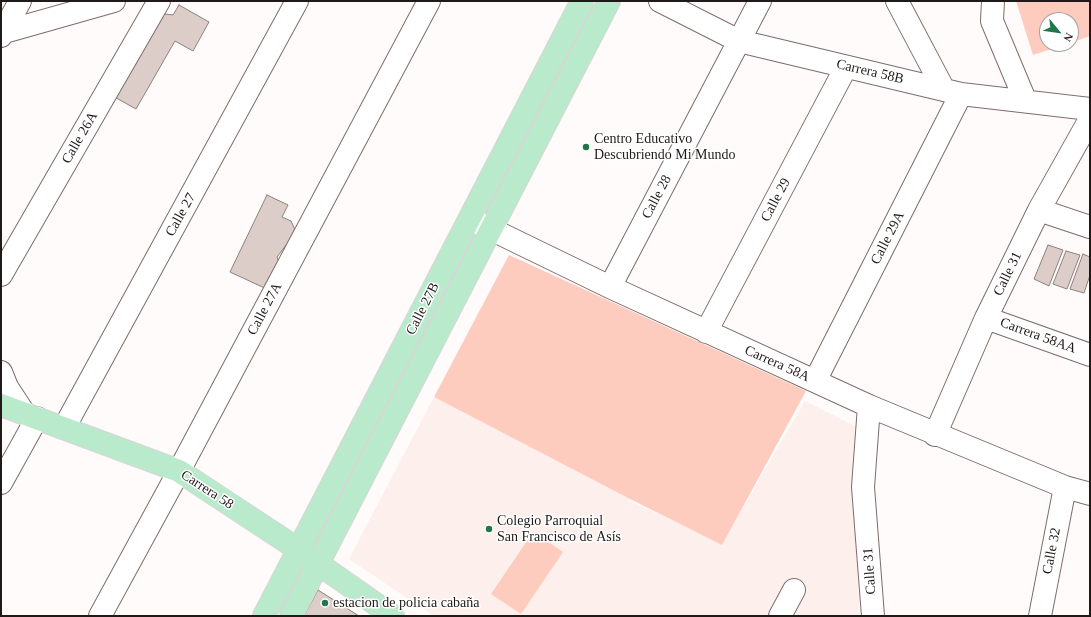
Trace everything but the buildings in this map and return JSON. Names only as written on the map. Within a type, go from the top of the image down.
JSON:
[{"type":"main road","name":"Calle 27B","points":[[264,616],[582,1]]},
{"type":"main road","name":"Calle 27B","points":[[291,616],[609,1]]},
{"type":"main road","name":"Carrera 58","points":[[1,405],[179,471],[298,550],[393,616]]},
{"type":"street","points":[[2,34],[20,1]]},
{"type":"street","points":[[2,34],[114,1]]},
{"type":"street","name":"Calle 26A","points":[[1,274],[159,1]]},
{"type":"street","name":"Calle 27","points":[[64,428],[297,1]]},
{"type":"street","name":"Calle 27A","points":[[100,616],[179,471],[429,1]]},
{"type":"street","name":"Carrera 58B","points":[[660,1],[739,41],[952,92],[1090,109]]},
{"type":"street","name":"Calle 28","points":[[610,287],[760,1]]},
{"type":"street","points":[[897,1],[952,92]]},
{"type":"street","points":[[993,1],[992,21],[1025,100]]},
{"type":"street","name":"Calle 29","points":[[706,332],[846,67]]},
{"type":"street","name":"Calle 29A","points":[[815,381],[952,92]]},
{"type":"street","name":"Calle 31","points":[[935,435],[986,318],[1039,210],[1090,119]]},
{"type":"street","points":[[1039,210],[1090,227]]},
{"type":"street","name":"Carrera 58A","points":[[470,219],[706,332],[869,406],[935,435],[1065,487],[1090,494]]},
{"type":"street","name":"Carrera 58AA","points":[[986,318],[1090,355]]},
{"type":"street","points":[[1,372],[7,387],[30,415],[1,483]]},
{"type":"street","name":"Calle 31","points":[[869,406],[863,486],[873,616]]},
{"type":"street","name":"Calle 32","points":[[1040,616],[1065,487]]},
{"type":"street","points":[[780,616],[794,590]]},
{"type":"shaded area","points":[[1016,1],[1090,1],[1090,36],[1079,40],[1079,12],[1039,12],[1039,52],[1042,52],[1033,55]]},
{"type":"shaded area","points":[[509,255],[806,391],[722,545],[434,397]]},
{"type":"shaded area","points":[[434,397],[630,499],[624,511],[630,501],[722,544],[805,401],[855,426],[852,488],[860,616],[434,616],[349,559]]},
{"type":"shaded area","points":[[533,532],[563,552],[521,614],[491,594]]},
{"type":"place","name":"Centro Educativo Descubriendo Mi Mundo","points":[[586,147]]},
{"type":"place","name":"Colegio Parroquial San Francisco de Asís","points":[[489,529]]},
{"type":"place","name":"estacion de policia cabaña","points":[[325,603]]}]
